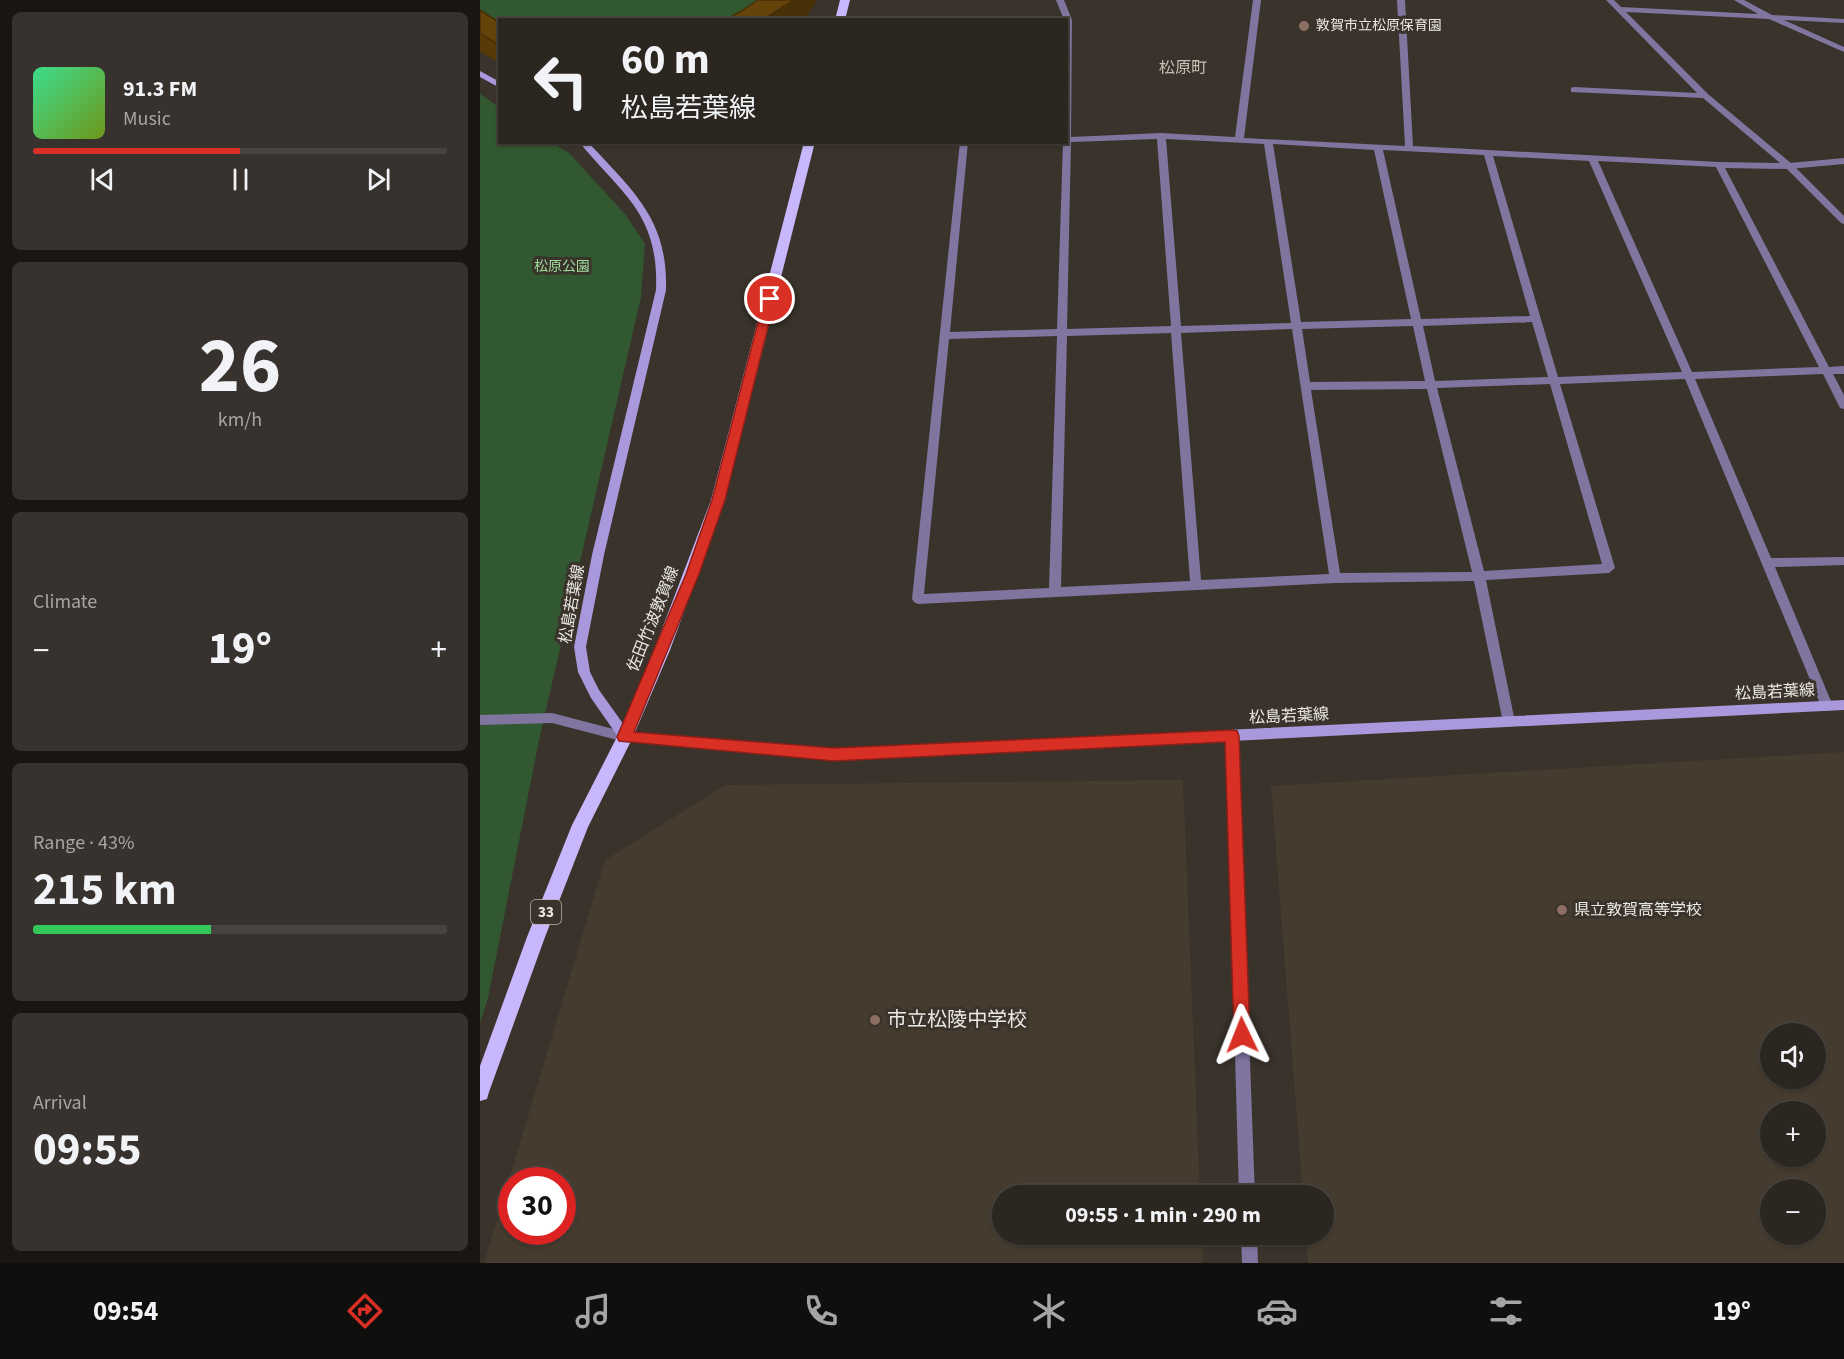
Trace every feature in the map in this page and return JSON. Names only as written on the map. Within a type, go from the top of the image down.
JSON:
[{"type":"main road","points":[[840,18],[844,0]]},
{"type":"main road","points":[[480,73],[498,85]]},
{"type":"main road","name":"松島若葉線","points":[[585,144],[649,219],[659,240],[663,263],[661,290],[598,555],[580,647],[584,672],[595,694],[625,737],[834,755],[1844,705]]},
{"type":"main road","name":"佐田竹波敦賀線","points":[[480,1092],[536,937],[580,825],[625,737],[692,574],[718,500],[809,144]]},
{"type":"street","points":[[1060,0],[1067,18]]},
{"type":"street","points":[[1239,140],[1257,0]]},
{"type":"street","points":[[1401,0],[1409,148]]},
{"type":"street","points":[[1610,0],[1705,96],[1789,166],[1844,221]]},
{"type":"street","points":[[1738,0],[1844,50]]},
{"type":"street","points":[[1619,9],[1766,15],[1844,21]]},
{"type":"street","points":[[1574,90],[1705,96]]},
{"type":"street","points":[[1068,140],[1161,136],[1719,165],[1789,166],[1844,161]]},
{"type":"street","points":[[1161,136],[1196,585]]},
{"type":"street","points":[[1268,142],[1335,578]]},
{"type":"street","points":[[964,144],[918,599],[1335,578],[1479,576],[1609,568],[1487,152]]},
{"type":"street","points":[[1055,591],[1067,144]]},
{"type":"street","points":[[1378,148],[1431,385],[1479,576],[1509,722]]},
{"type":"street","points":[[1592,158],[1688,375],[1827,706]]},
{"type":"street","points":[[1719,165],[1844,405]]},
{"type":"street","points":[[945,336],[1536,319]]},
{"type":"street","points":[[1306,386],[1431,385],[1844,370]]},
{"type":"street","points":[[1768,563],[1844,561]]},
{"type":"street","points":[[480,720],[552,718],[625,737]]},
{"type":"street","points":[[1232,736],[1247,1185]]},
{"type":"street","points":[[1249,1245],[1250,1263]]},
{"type":"shaded area","name":"県立敦賀高等学校","points":[[1844,752],[1844,1263],[1308,1263],[1307,1245],[1334,1245],[1334,1185],[1302,1185],[1271,786]]},
{"type":"shaded area","name":"市立松陵中学校","points":[[1183,780],[1200,1185],[992,1185],[992,1245],[1202,1245],[1203,1263],[484,1263],[498,1216],[498,1245],[576,1245],[576,1167],[513,1167],[605,860],[725,785]]},
{"type":"green space","points":[[480,0],[794,0],[773,18],[498,18],[498,40],[480,28]]},
{"type":"green space","name":"松原公園","points":[[480,94],[498,106],[498,144],[554,144],[569,153],[625,214],[645,244],[641,297],[539,740],[488,998],[480,1023]]},
{"type":"building","points":[[758,0],[794,0],[765,18],[729,18]]},
{"type":"building","points":[[480,10],[498,22],[498,45],[480,33]]},
{"type":"place","name":"敦賀市立松原保育園","points":[[1304,26]]},
{"type":"place","name":"県立敦賀高等学校","points":[[1562,910]]},
{"type":"place","name":"市立松陵中学校","points":[[875,1020]]},
{"type":"district","name":"松原町","points":[[1183,68]]},
{"type":"route","points":[[770,299],[718,500],[692,574],[625,737],[834,755],[1232,736],[1242,1035]]}]
